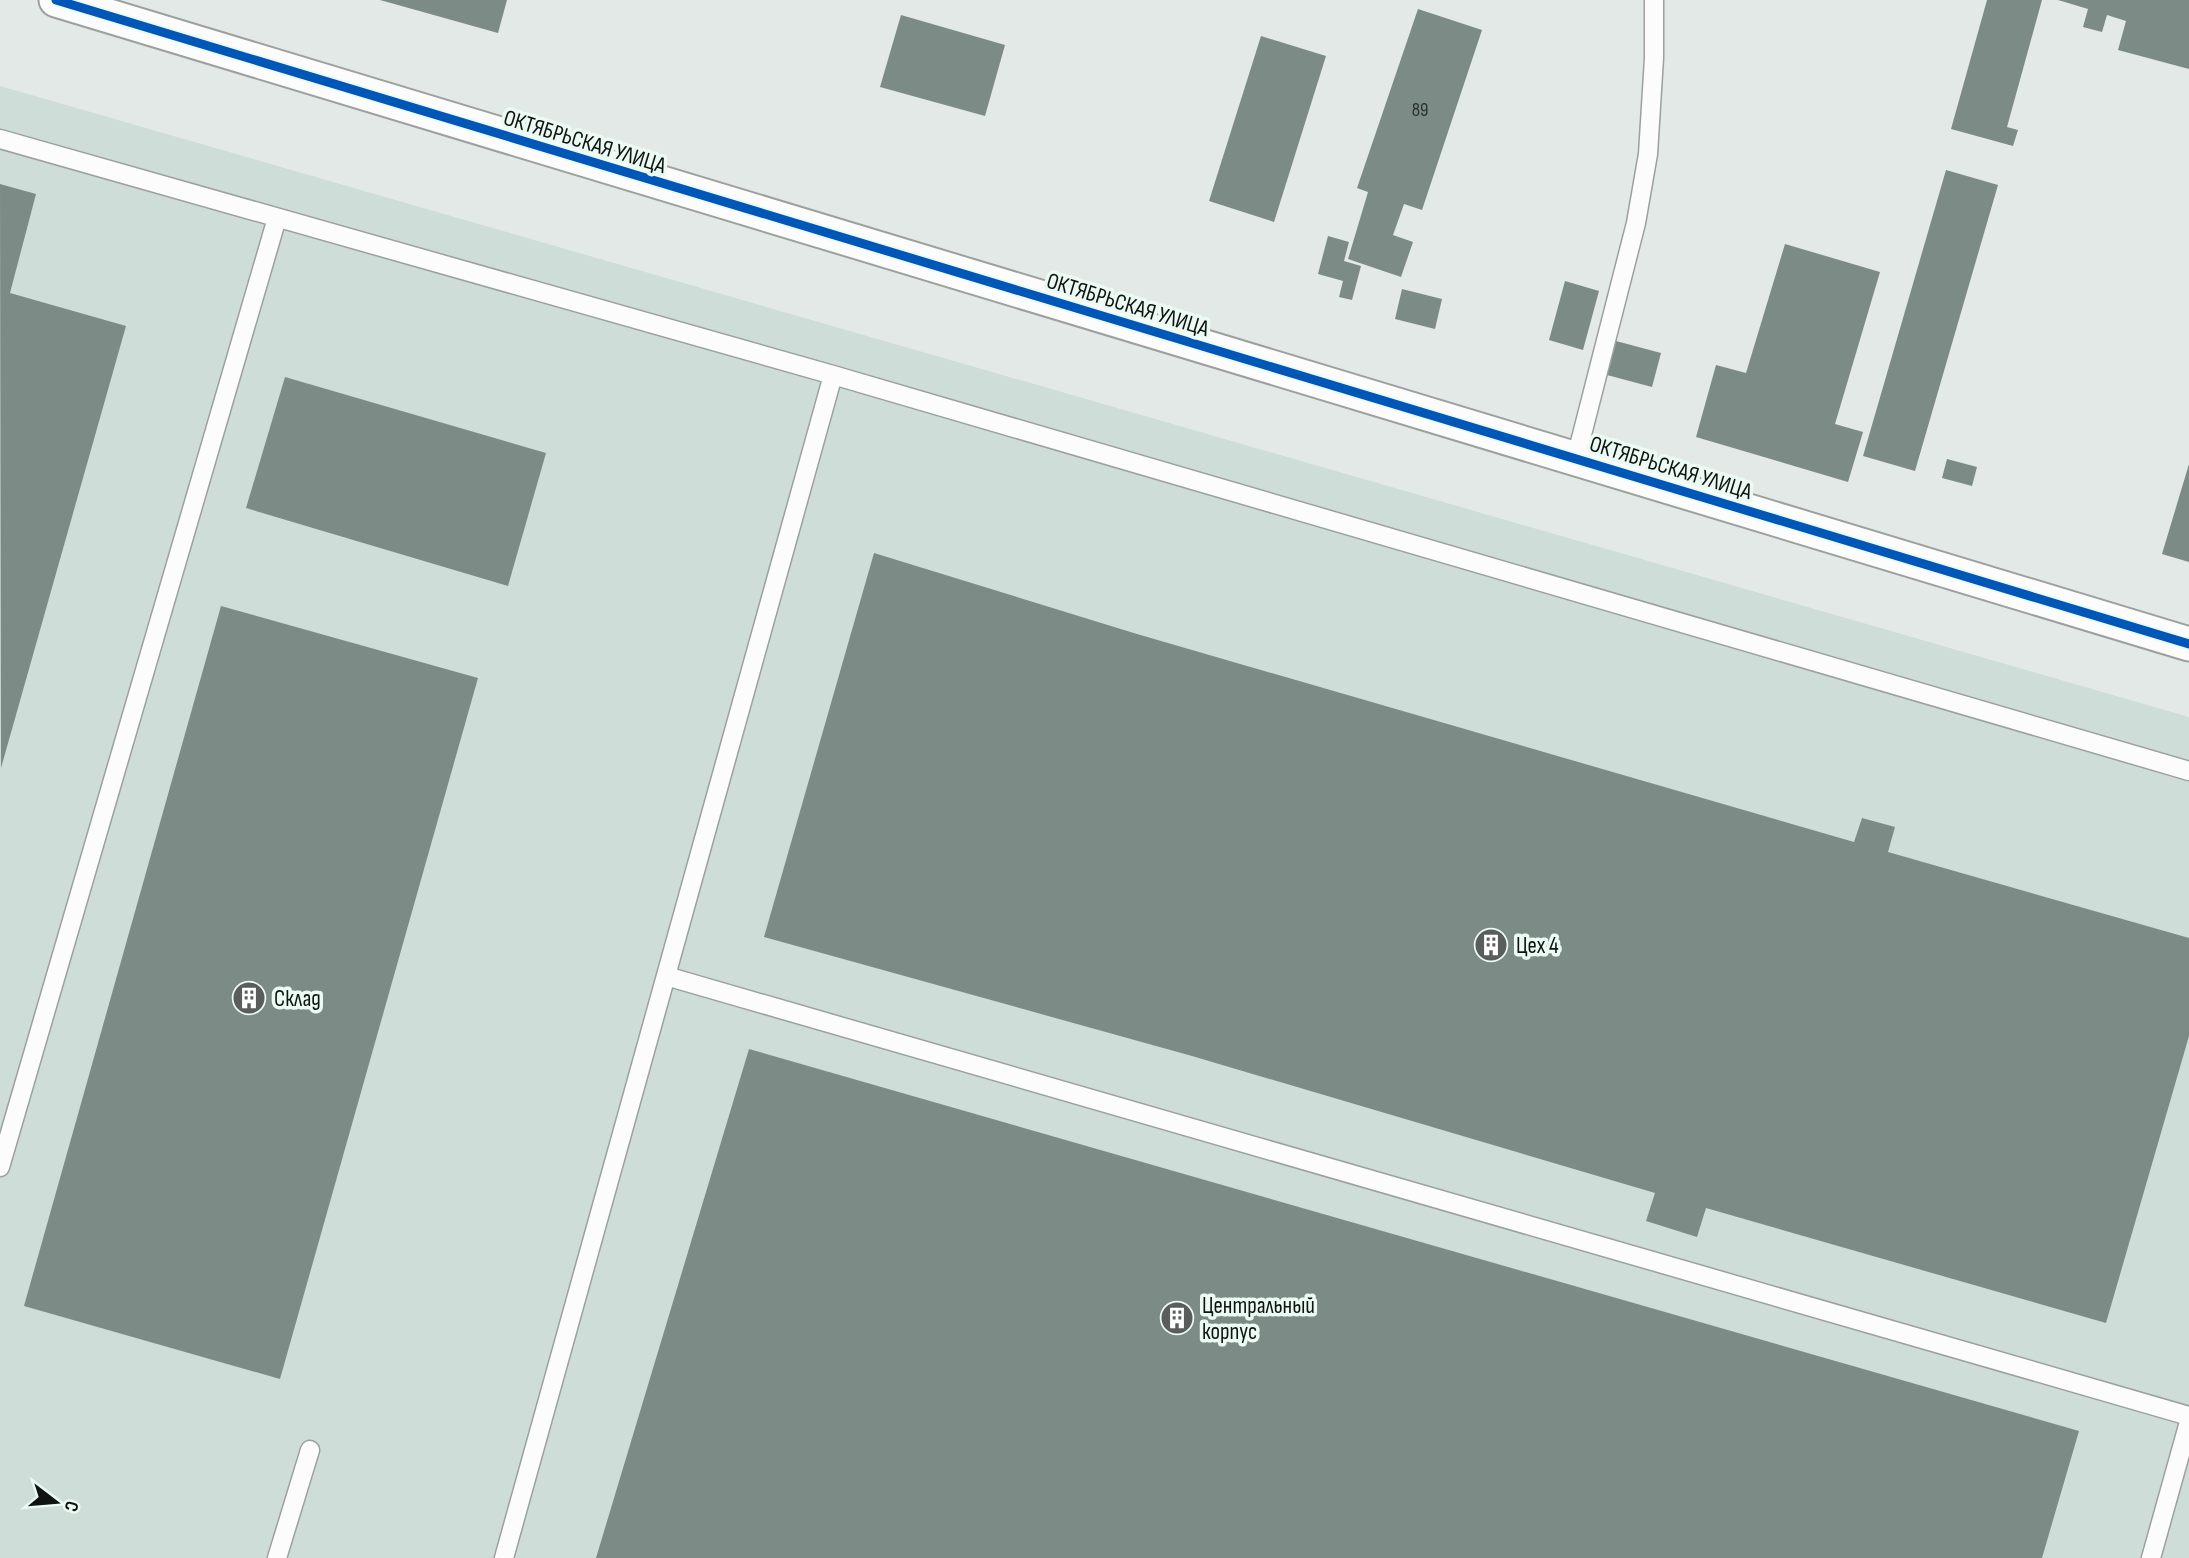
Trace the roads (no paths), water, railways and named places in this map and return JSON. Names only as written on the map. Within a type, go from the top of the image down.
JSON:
[{"type":"street","name":"ОКТЯБРЬСКАЯ УЛИЦА","points":[[56,0],[2189,644]]},
{"type":"lane","points":[[1576,458],[1636,223],[1648,154],[1654,58],[1654,0]]},
{"type":"lane","points":[[0,139],[833,375],[2189,771]]},
{"type":"lane","points":[[0,1167],[278,218]]},
{"type":"lane","points":[[504,1558],[833,375]]},
{"type":"lane","points":[[666,976],[2189,1416]]},
{"type":"lane","points":[[2151,1558],[2189,1422]]},
{"type":"lane","points":[[277,1558],[310,1450]]},
{"type":"place","name":"Цех 4","points":[[1491,945]]},
{"type":"place","name":"Склад","points":[[249,998]]},
{"type":"place","name":"Центральный корпус","points":[[1177,1318]]}]
